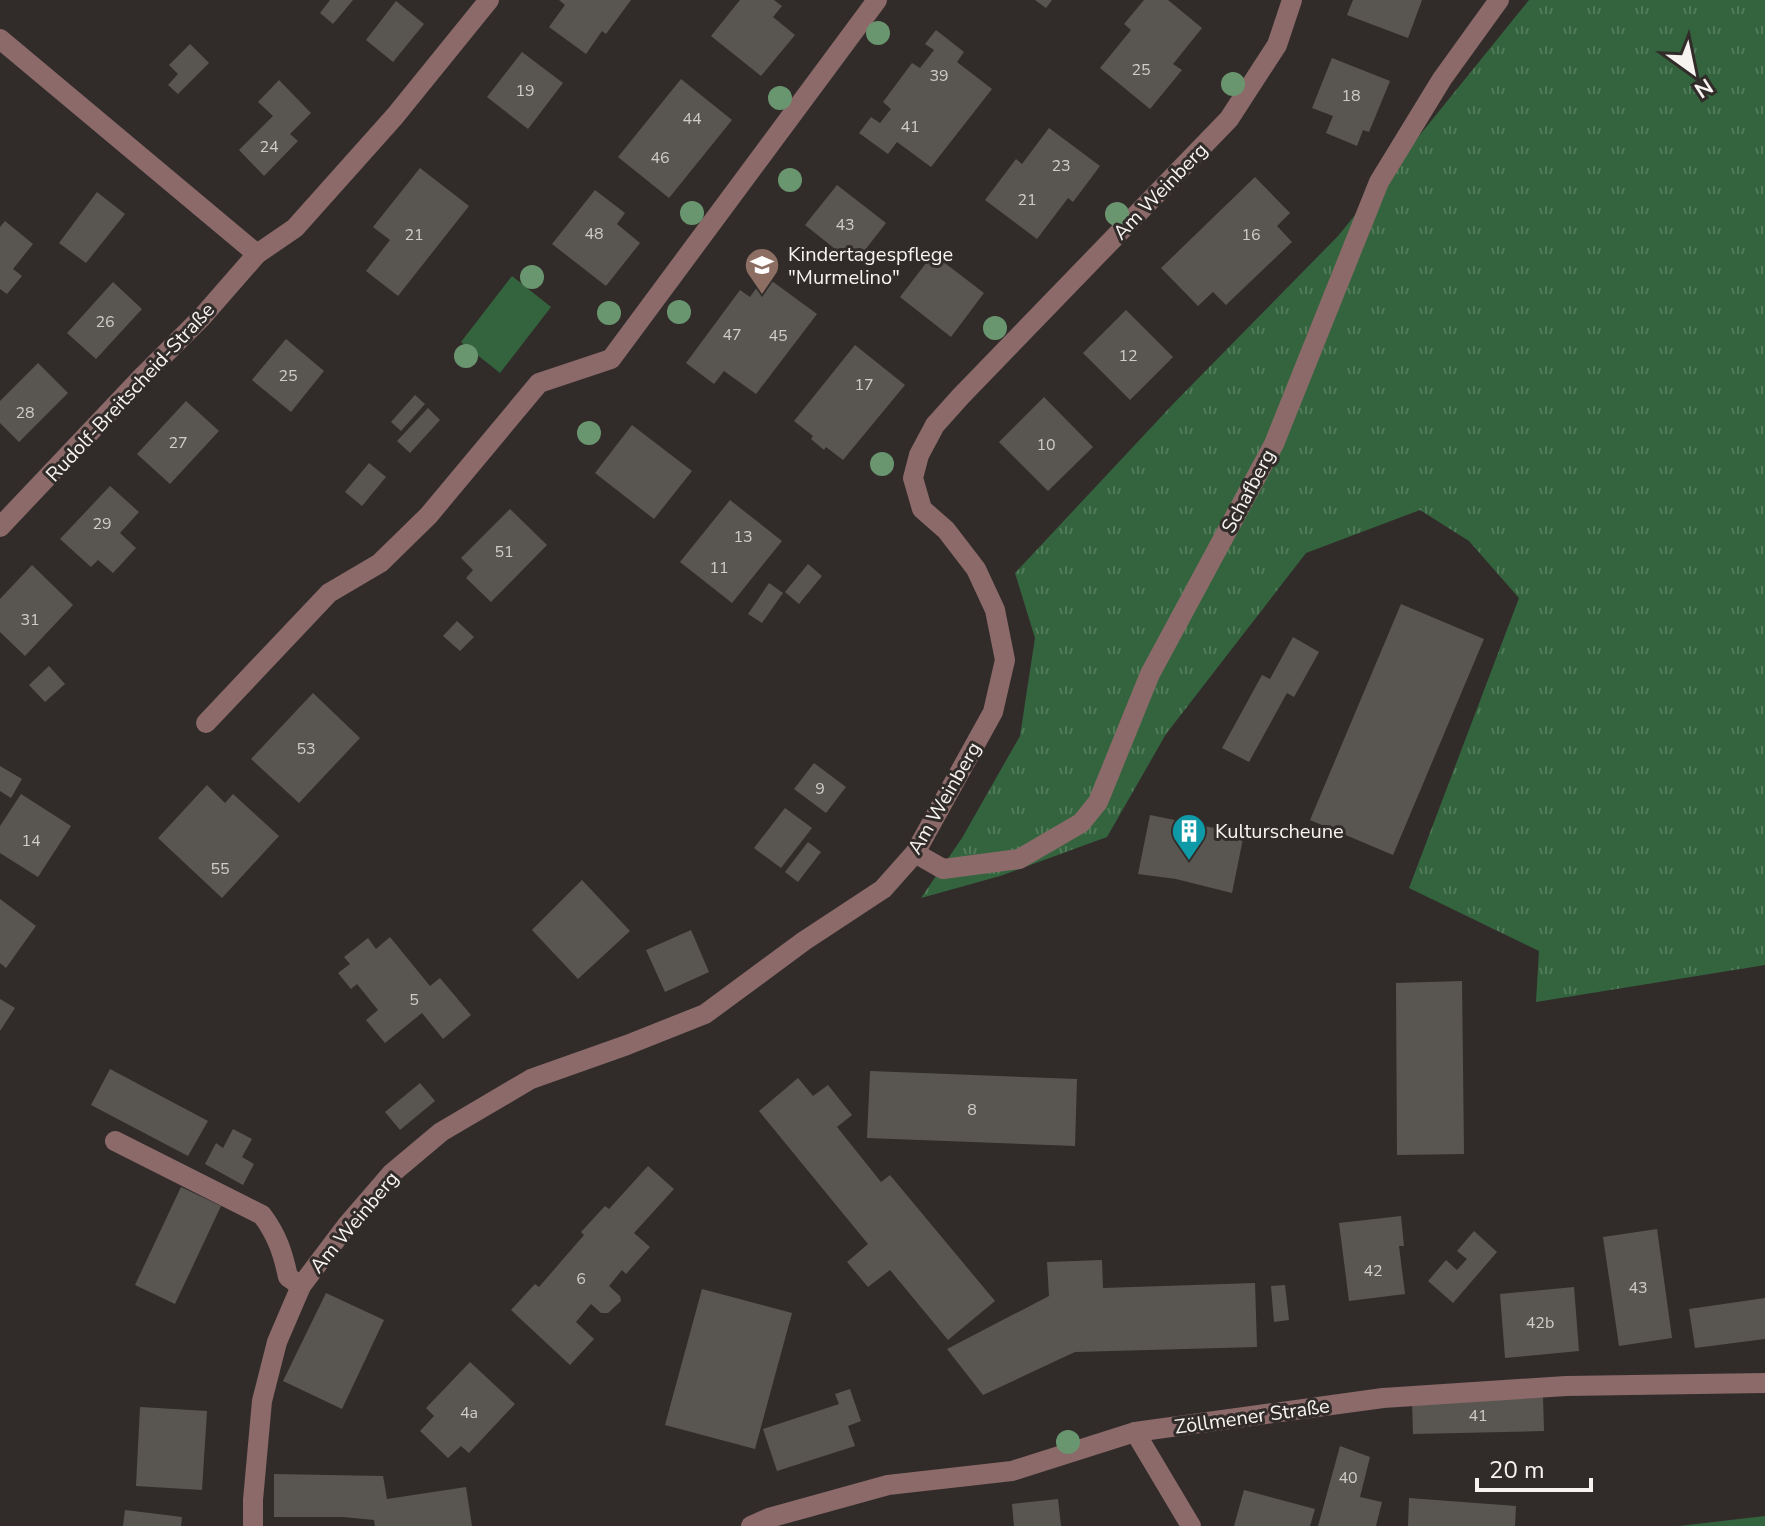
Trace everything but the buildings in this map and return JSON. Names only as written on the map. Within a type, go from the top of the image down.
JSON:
[{"type":"street","name":"Rudolf-Breitscheid-Straße","points":[[0,527],[202,317],[257,254],[295,228],[395,116],[489,0]]},
{"type":"street","points":[[206,723],[329,593],[380,563],[429,515],[539,383],[611,359],[877,0]]},
{"type":"street","name":"Am Weinberg","points":[[253,1526],[262,1401],[277,1342],[301,1286],[391,1174],[441,1132],[531,1079],[705,1014],[804,941],[883,889],[915,853],[993,712],[1005,660],[995,610],[976,569],[946,530],[922,509],[913,478],[919,455],[935,425],[961,396],[1229,119],[1277,45],[1292,0]]},
{"type":"street","name":"Schafberg","points":[[915,853],[943,869],[1019,859],[1081,823],[1098,802],[1150,674],[1274,444],[1379,182],[1442,79],[1499,0]]},
{"type":"street","points":[[0,39],[257,254]]},
{"type":"street","points":[[115,1141],[262,1215],[275,1232],[288,1277],[301,1286]]},
{"type":"street","name":"Zöllmener Straße","points":[[751,1526],[769,1518],[888,1485],[1012,1471],[1135,1432],[1383,1398],[1566,1386],[1765,1383]]},
{"type":"street","points":[[1135,1432],[1191,1526]]},
{"type":"green space","points":[[1529,0],[1765,0],[1765,965],[1536,1002],[1539,951],[1409,888],[1519,598],[1469,541],[1420,510],[1306,553],[1166,734],[1107,837],[1000,876],[921,898],[962,838],[1020,736],[1035,638],[1015,573],[1175,402],[1338,236]]},
{"type":"green space","points":[[512,276],[551,307],[500,373],[461,342]]},
{"type":"green space","points":[[1765,1516],[1765,1526],[1679,1526]]},
{"type":"place","name":"Kindertagespflege \"Murmelino\"","points":[[762,296]]},
{"type":"place","name":"Kulturscheune","points":[[1189,862]]}]
